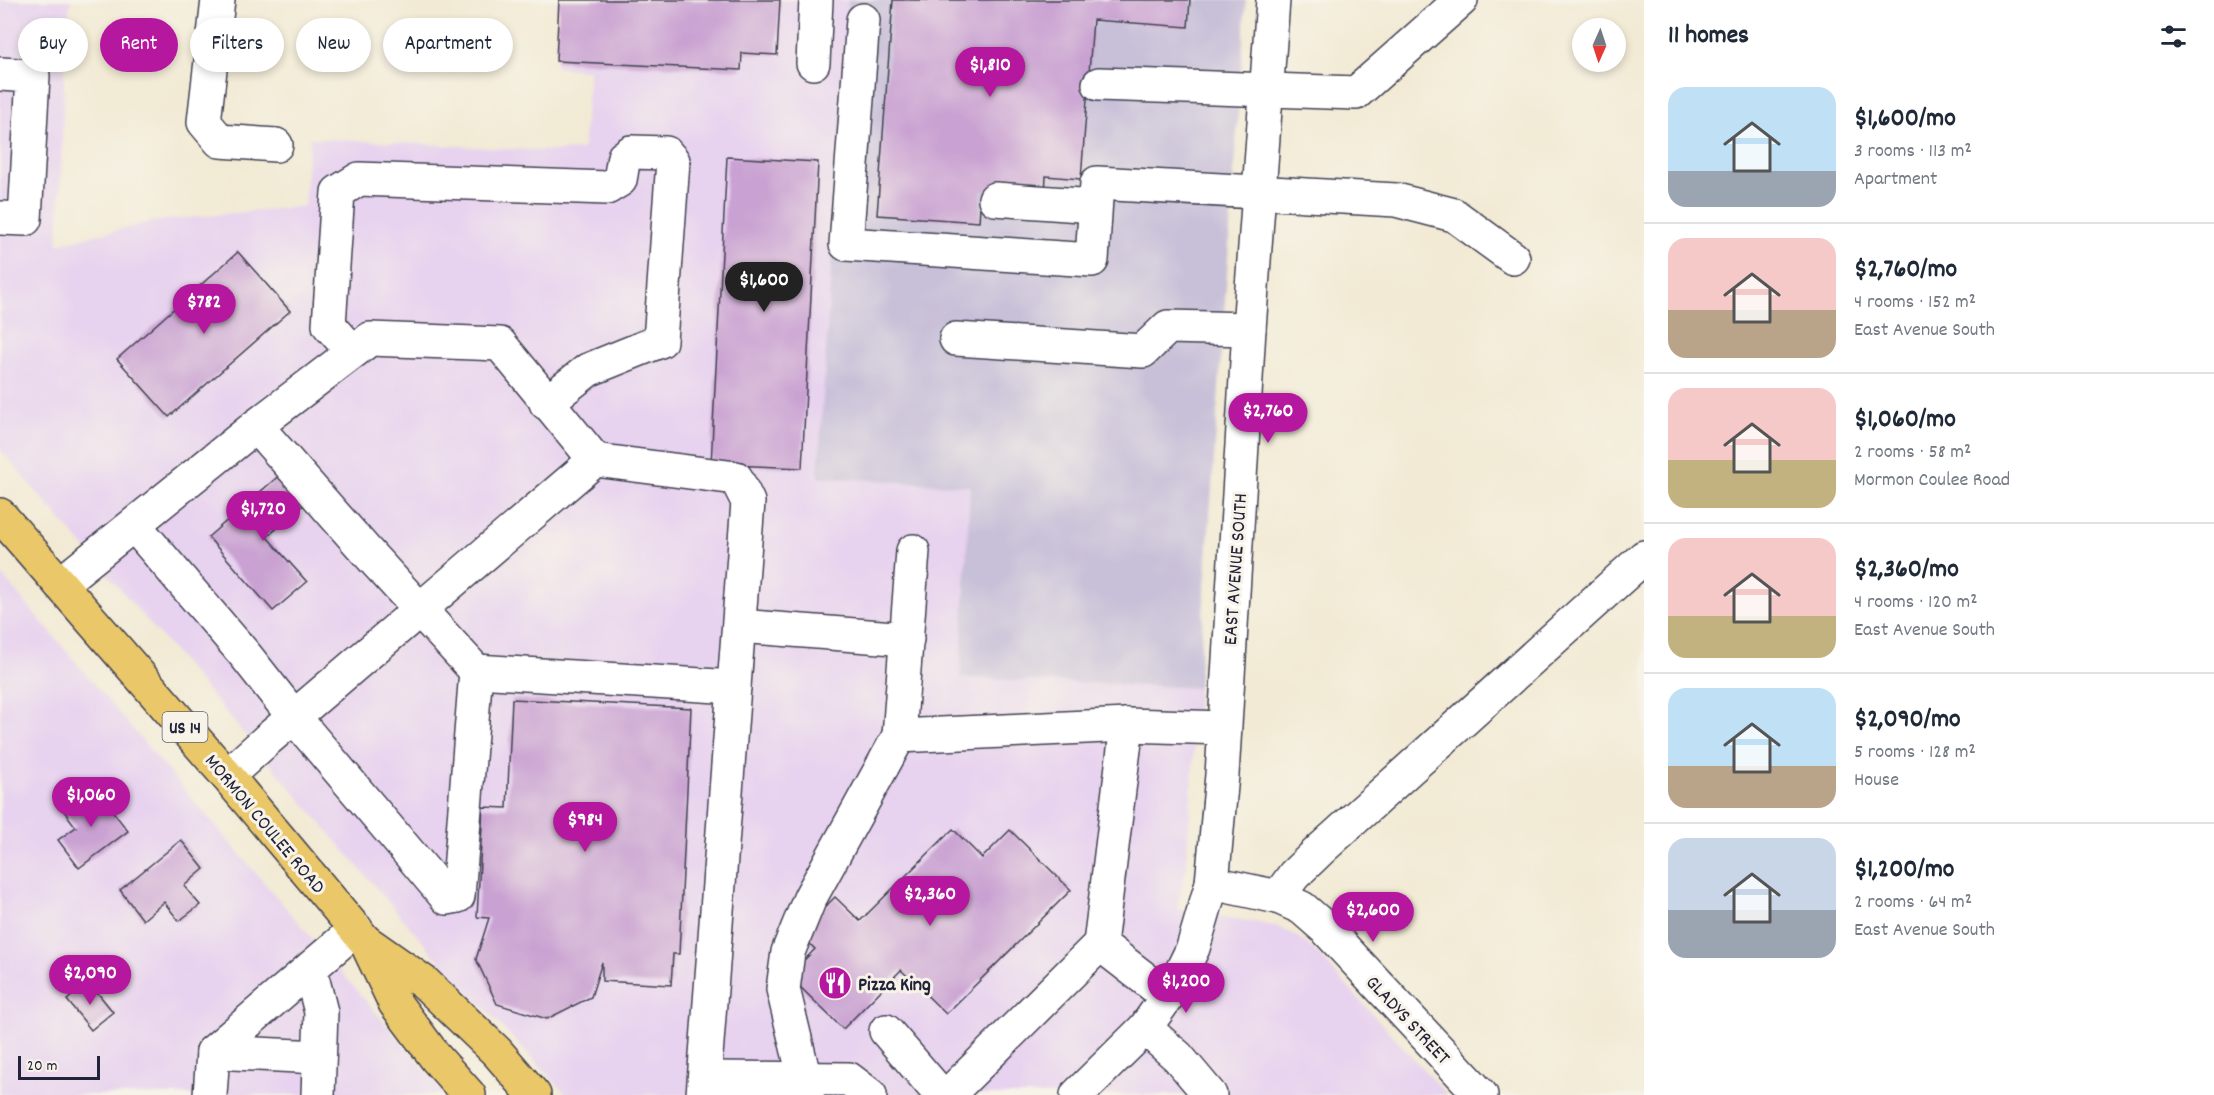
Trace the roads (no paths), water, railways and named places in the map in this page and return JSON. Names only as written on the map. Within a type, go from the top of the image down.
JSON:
[{"type":"highway","name":"MORMON COULEE ROAD","points":[[0,515],[227,776],[361,936],[395,1003],[436,1058],[469,1095]]},
{"type":"highway","name":"MORMON COULEE ROAD","points":[[361,936],[425,983],[497,1052],[534,1095]]},
{"type":"street","points":[[218,0],[204,122],[220,141],[276,144]]},
{"type":"street","points":[[813,63],[816,0]]},
{"type":"street","name":"EAST AVENUE SOUTH","points":[[1077,1095],[1145,1028],[1167,996],[1193,948],[1212,883],[1222,775],[1249,329],[1261,193],[1273,0]]},
{"type":"street","points":[[1099,84],[1356,93],[1461,0]]},
{"type":"street","points":[[863,20],[846,244],[1092,260],[1096,183],[1396,200],[1454,215],[1513,258]]},
{"type":"street","points":[[0,74],[33,76],[25,219],[0,218]]},
{"type":"street","points":[[352,351],[329,325],[338,192],[359,179],[607,188],[620,180],[624,157],[631,152],[666,153],[673,161],[660,341],[588,370],[546,403]]},
{"type":"street","points":[[995,199],[1095,206]]},
{"type":"street","points":[[956,339],[1143,351],[1168,327],[1249,329]]},
{"type":"street","points":[[60,584],[256,426],[370,339],[500,344],[595,460],[736,478],[748,502],[704,1087],[805,1088],[849,1079],[870,1095]]},
{"type":"street","points":[[256,426],[476,671],[734,687]]},
{"type":"street","points":[[227,776],[595,460]]},
{"type":"street","points":[[134,525],[447,898],[458,896],[476,671]]},
{"type":"street","points":[[805,1088],[783,988],[788,952],[810,898],[899,736],[913,551]]},
{"type":"street","points":[[1278,897],[1294,875],[1320,850],[1644,557]]},
{"type":"street","points":[[739,626],[907,639]]},
{"type":"street","points":[[899,736],[1127,725],[1224,728]]},
{"type":"street","points":[[948,1095],[1100,944],[1127,725]]},
{"type":"street","name":"GLADYS STREET","points":[[1212,883],[1278,897],[1302,908],[1326,929],[1481,1095]]},
{"type":"street","points":[[210,1095],[213,1052],[310,969],[361,936]]},
{"type":"street","points":[[1100,944],[1167,996]]},
{"type":"street","points":[[310,969],[321,1012],[318,1095]]},
{"type":"street","points":[[1145,1028],[1178,1057],[1210,1095]]},
{"type":"street","points":[[886,1031],[940,1095]]},
{"type":"street","points":[[213,1052],[319,1057]]},
{"type":"place","name":"Pizza King","points":[[835,983]]}]
